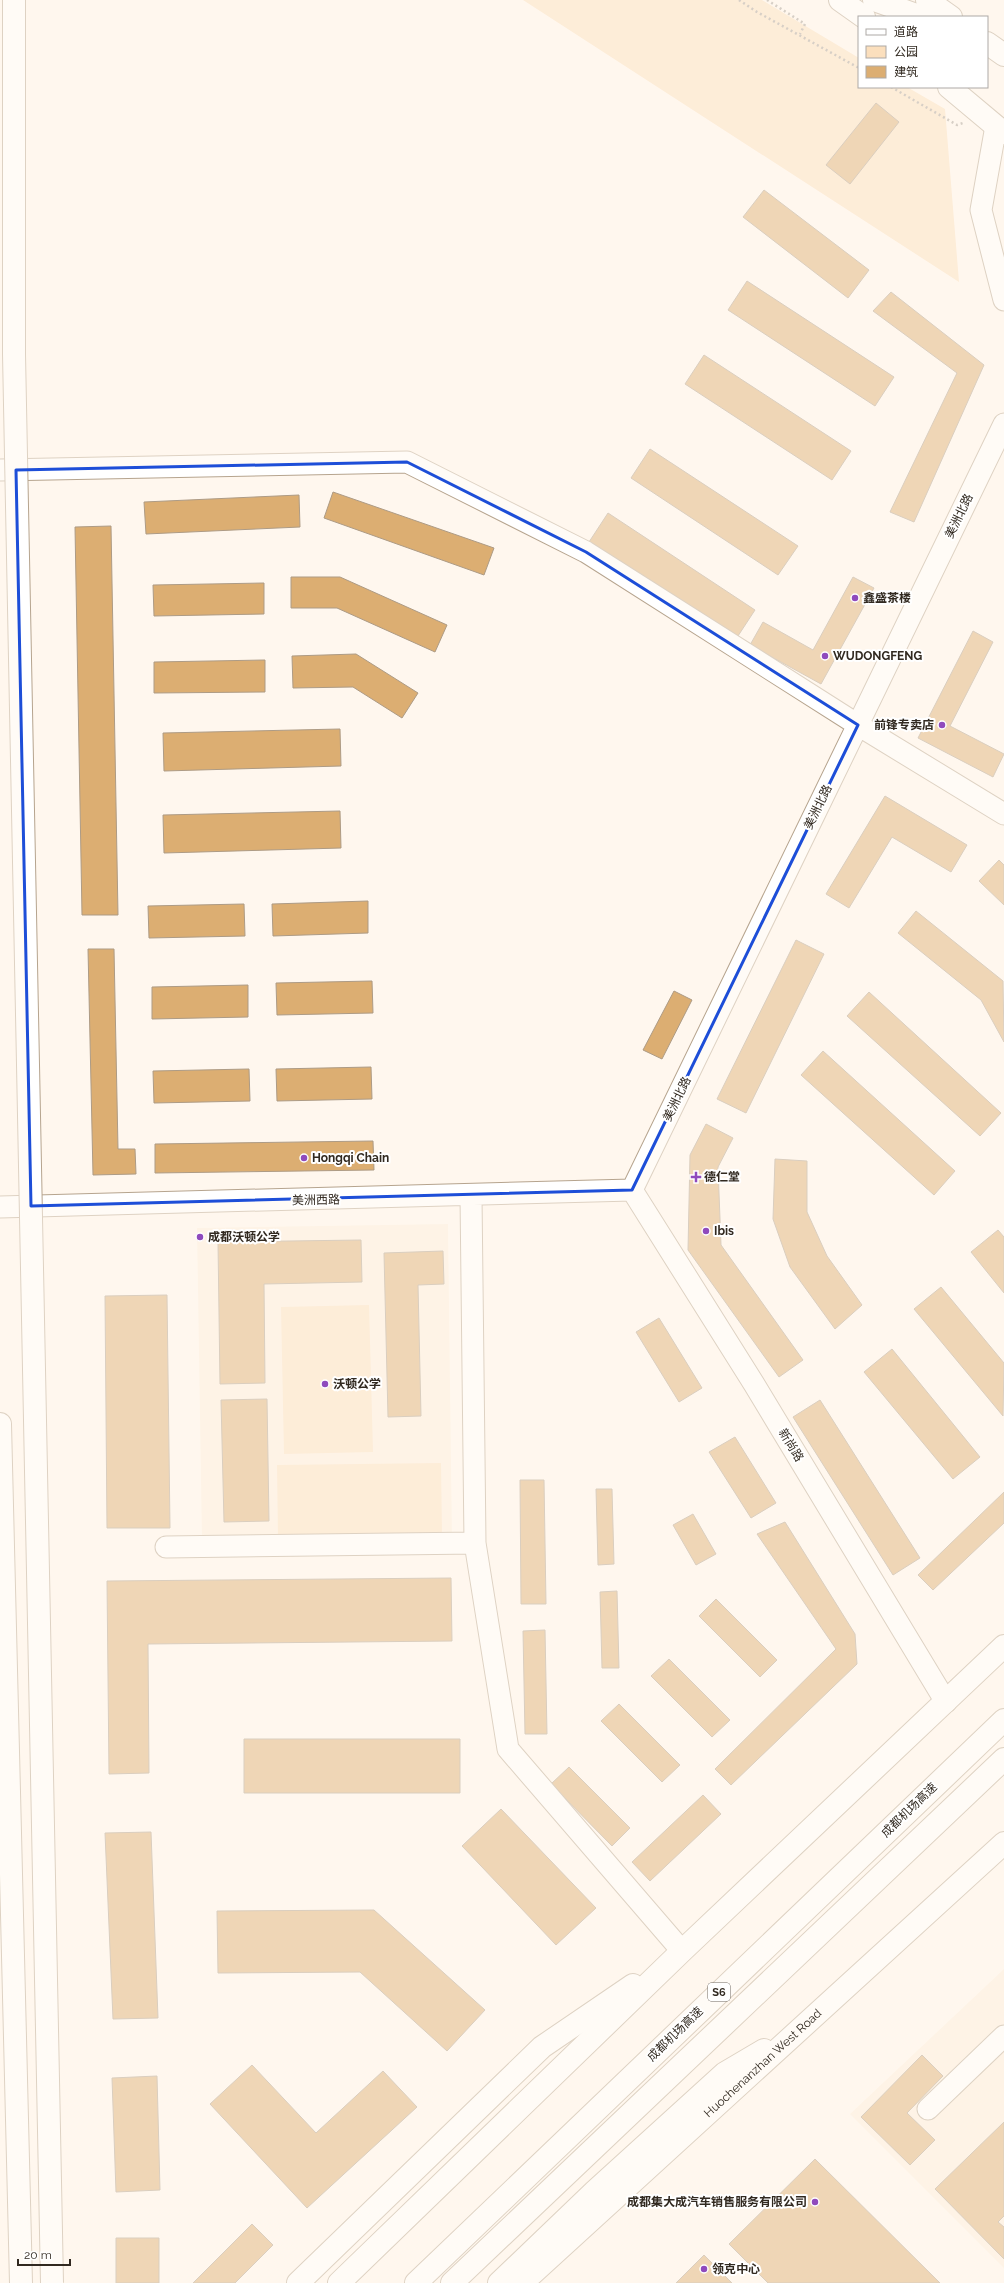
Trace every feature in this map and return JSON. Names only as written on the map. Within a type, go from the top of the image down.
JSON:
[{"type":"main road","points":[[14,0],[14,354],[52,2283]]},
{"type":"main road","points":[[840,0],[863,16]]},
{"type":"main road","points":[[874,0],[919,16]]},
{"type":"main road","points":[[926,0],[950,16]]},
{"type":"main road","points":[[988,44],[1004,55]]},
{"type":"main road","points":[[950,88],[995,126]]},
{"type":"main road","points":[[0,1424],[21,2283]]},
{"type":"main road","points":[[339,2283],[682,1951],[1004,1646]]},
{"type":"main road","points":[[926,1794],[1004,1708]]},
{"type":"main road","name":"成都机场高速","points":[[416,2283],[1004,1720]]},
{"type":"main road","name":"S6","points":[[452,2283],[1004,1759]]},
{"type":"main road","name":"Huochenanzhan West Road","points":[[522,2283],[1004,1843]]},
{"type":"main road","points":[[298,2283],[366,2214],[542,2047],[682,1951]]},
{"type":"main road","points":[[500,2283],[594,2192],[725,2073],[802,2028]]},
{"type":"street","points":[[995,126],[980,210],[1004,300]]},
{"type":"street","name":"美洲北路","points":[[632,1190],[1004,424]]},
{"type":"street","points":[[0,470],[407,462],[586,552],[858,725],[1004,814]]},
{"type":"street","name":"美洲西路","points":[[0,1207],[471,1196],[632,1190]]},
{"type":"street","name":"新尚路","points":[[632,1190],[754,1384],[946,1702]]},
{"type":"street","points":[[471,1196],[475,1543],[508,1749],[682,1951]]},
{"type":"street","points":[[166,1547],[475,1543]]},
{"type":"street","points":[[928,2109],[1004,2036]]},
{"type":"path","points":[[739,0],[757,12],[800,34],[858,67]]},
{"type":"path","points":[[767,0],[806,24],[800,34]]},
{"type":"path","points":[[893,88],[957,125],[995,126]]},
{"type":"highlighted area","points":[[407,462],[586,552],[858,725],[632,1190],[31,1206],[16,470]]},
{"type":"shaded area","name":"沃顿公学","points":[[448,1224],[452,1540],[202,1544],[197,1228]]},
{"type":"shaded area","points":[[1004,1969],[1004,2268],[850,2114]]},
{"type":"green space","points":[[523,0],[762,0],[858,57],[858,88],[909,88],[945,109],[959,282]]},
{"type":"green space","points":[[369,1305],[373,1452],[284,1454],[281,1307]]},
{"type":"green space","points":[[441,1463],[442,1535],[278,1536],[277,1465]]},
{"type":"building","points":[[876,103],[899,122],[850,184],[826,165]]},
{"type":"building","points":[[764,190],[869,270],[848,298],[743,217]]},
{"type":"building","points":[[747,281],[894,377],[875,406],[728,310]]},
{"type":"building","points":[[891,292],[984,365],[914,522],[890,512],[957,373],[873,311]]},
{"type":"building","points":[[704,355],[851,451],[832,480],[685,384]]},
{"type":"building","points":[[650,449],[798,546],[778,575],[631,478]]},
{"type":"building","points":[[333,492],[494,548],[484,575],[324,518]]},
{"type":"building","points":[[299,495],[300,527],[146,534],[144,502]]},
{"type":"building","points":[[608,513],[755,610],[736,639],[589,542]]},
{"type":"building","points":[[111,526],[118,915],[82,915],[75,527]]},
{"type":"building","points":[[291,577],[340,577],[447,625],[435,652],[337,608],[291,608]]},
{"type":"building","points":[[853,577],[874,588],[821,684],[750,645],[763,622],[813,650]]},
{"type":"building","points":[[264,583],[264,614],[154,616],[153,585]]},
{"type":"building","points":[[973,631],[993,642],[950,726],[1004,754],[993,777],[918,738]]},
{"type":"building","points":[[356,654],[418,693],[402,718],[353,687],[293,688],[292,656]]},
{"type":"building","points":[[265,660],[265,692],[154,693],[154,662]]},
{"type":"building","points":[[340,729],[341,766],[164,771],[163,733]]},
{"type":"building","points":[[885,796],[967,845],[951,872],[892,837],[849,908],[826,894]]},
{"type":"building","points":[[340,811],[341,848],[164,853],[163,815]]},
{"type":"building","points":[[999,860],[1004,865],[1004,905],[979,881]]},
{"type":"building","points":[[368,901],[368,933],[273,936],[272,904]]},
{"type":"building","points":[[244,904],[245,936],[149,938],[148,906]]},
{"type":"building","points":[[916,911],[1003,981],[1004,1042],[981,1000],[898,933]]},
{"type":"building","points":[[796,940],[824,954],[746,1113],[717,1099]]},
{"type":"building","points":[[88,949],[114,949],[118,1149],[135,1149],[136,1174],[93,1175]]},
{"type":"building","points":[[372,981],[373,1013],[277,1015],[276,983]]},
{"type":"building","points":[[248,985],[248,1017],[152,1019],[152,987]]},
{"type":"building","points":[[674,991],[692,1000],[662,1059],[643,1050]]},
{"type":"building","points":[[869,992],[1001,1113],[980,1136],[847,1016]]},
{"type":"building","points":[[823,1051],[955,1171],[934,1195],[801,1075]]},
{"type":"building","points":[[371,1067],[372,1099],[277,1101],[276,1069]]},
{"type":"building","points":[[249,1069],[250,1101],[154,1103],[153,1071]]},
{"type":"building","points":[[706,1124],[733,1138],[718,1167],[721,1245],[803,1360],[779,1377],[688,1250],[690,1155]]},
{"type":"building","points":[[373,1141],[374,1170],[155,1173],[155,1144]]},
{"type":"building","points":[[775,1159],[807,1161],[807,1212],[827,1256],[862,1305],[835,1329],[790,1267],[773,1219]]},
{"type":"building","points":[[998,1230],[1004,1237],[1004,1293],[971,1252]]},
{"type":"building","points":[[361,1240],[362,1282],[264,1284],[265,1383],[220,1384],[218,1242]]},
{"type":"building","points":[[443,1251],[444,1284],[418,1285],[421,1416],[388,1417],[384,1253]]},
{"type":"building","points":[[941,1287],[1004,1363],[1003,1416],[914,1309]]},
{"type":"building","points":[[167,1295],[170,1528],[107,1528],[105,1296]]},
{"type":"building","points":[[659,1318],[702,1388],[679,1402],[636,1332]]},
{"type":"building","points":[[892,1349],[980,1457],[953,1479],[864,1372]]},
{"type":"building","points":[[267,1399],[269,1521],[224,1522],[221,1400]]},
{"type":"building","points":[[820,1400],[920,1558],[893,1575],[793,1417]]},
{"type":"building","points":[[735,1437],[776,1503],[751,1518],[709,1452]]},
{"type":"building","points":[[520,1480],[544,1480],[546,1604],[521,1604]]},
{"type":"building","points":[[596,1489],[612,1489],[614,1564],[598,1565]]},
{"type":"building","points":[[1004,1492],[1004,1523],[933,1590],[918,1575]]},
{"type":"building","points":[[693,1514],[716,1554],[696,1565],[673,1525]]},
{"type":"building","points":[[785,1522],[855,1634],[857,1664],[731,1785],[715,1769],[836,1649],[757,1534]]},
{"type":"building","points":[[451,1578],[452,1641],[148,1644],[149,1773],[109,1774],[107,1581]]},
{"type":"building","points":[[617,1591],[619,1668],[602,1668],[600,1592]]},
{"type":"building","points":[[716,1599],[777,1660],[760,1677],[699,1616]]},
{"type":"building","points":[[545,1630],[547,1734],[525,1734],[523,1631]]},
{"type":"building","points":[[669,1659],[730,1720],[712,1737],[651,1676]]},
{"type":"building","points":[[619,1704],[680,1765],[662,1782],[601,1721]]},
{"type":"building","points":[[244,1739],[460,1739],[460,1793],[244,1793]]},
{"type":"building","points":[[569,1767],[630,1828],[612,1846],[551,1784]]},
{"type":"building","points":[[703,1795],[721,1814],[650,1881],[632,1862]]},
{"type":"building","points":[[501,1809],[596,1908],[556,1945],[462,1846]]},
{"type":"building","points":[[151,1832],[158,2018],[113,2019],[105,1833]]},
{"type":"building","points":[[374,1910],[485,2010],[447,2051],[360,1972],[218,1973],[217,1911]]},
{"type":"building","points":[[922,2055],[943,2076],[907,2113],[935,2140],[910,2165],[861,2117]]},
{"type":"building","points":[[252,2065],[316,2133],[383,2071],[417,2107],[307,2208],[210,2104]]},
{"type":"building","points":[[157,2076],[160,2190],[116,2192],[112,2078]]},
{"type":"building","points":[[1004,2122],[1004,2216],[998,2222],[1004,2227],[1004,2259],[935,2189]]},
{"type":"building","name":"成都集大成汽车销售服务有限公司","points":[[815,2159],[940,2283],[768,2283],[729,2244]]},
{"type":"building","points":[[252,2224],[273,2245],[235,2283],[193,2283]]},
{"type":"building","points":[[116,2238],[159,2238],[159,2283],[116,2283]]},
{"type":"building","name":"领克中心","points":[[704,2255],[732,2283],[676,2283]]},
{"type":"place","name":"鑫盛茶楼","points":[[855,598]]},
{"type":"place","name":"WUDONGFENG","points":[[825,656]]},
{"type":"place","name":"前锋专卖店","points":[[942,725]]},
{"type":"place","name":"Hongqi Chain","points":[[304,1158]]},
{"type":"place","name":"德仁堂","points":[[696,1177]]},
{"type":"place","name":"Ibis","points":[[706,1231]]},
{"type":"place","name":"成都沃顿公学","points":[[200,1237]]},
{"type":"place","name":"沃顿公学","points":[[325,1384]]},
{"type":"place","name":"成都集大成汽车销售服务有限公司","points":[[815,2202]]},
{"type":"place","name":"领克中心","points":[[704,2269]]}]
